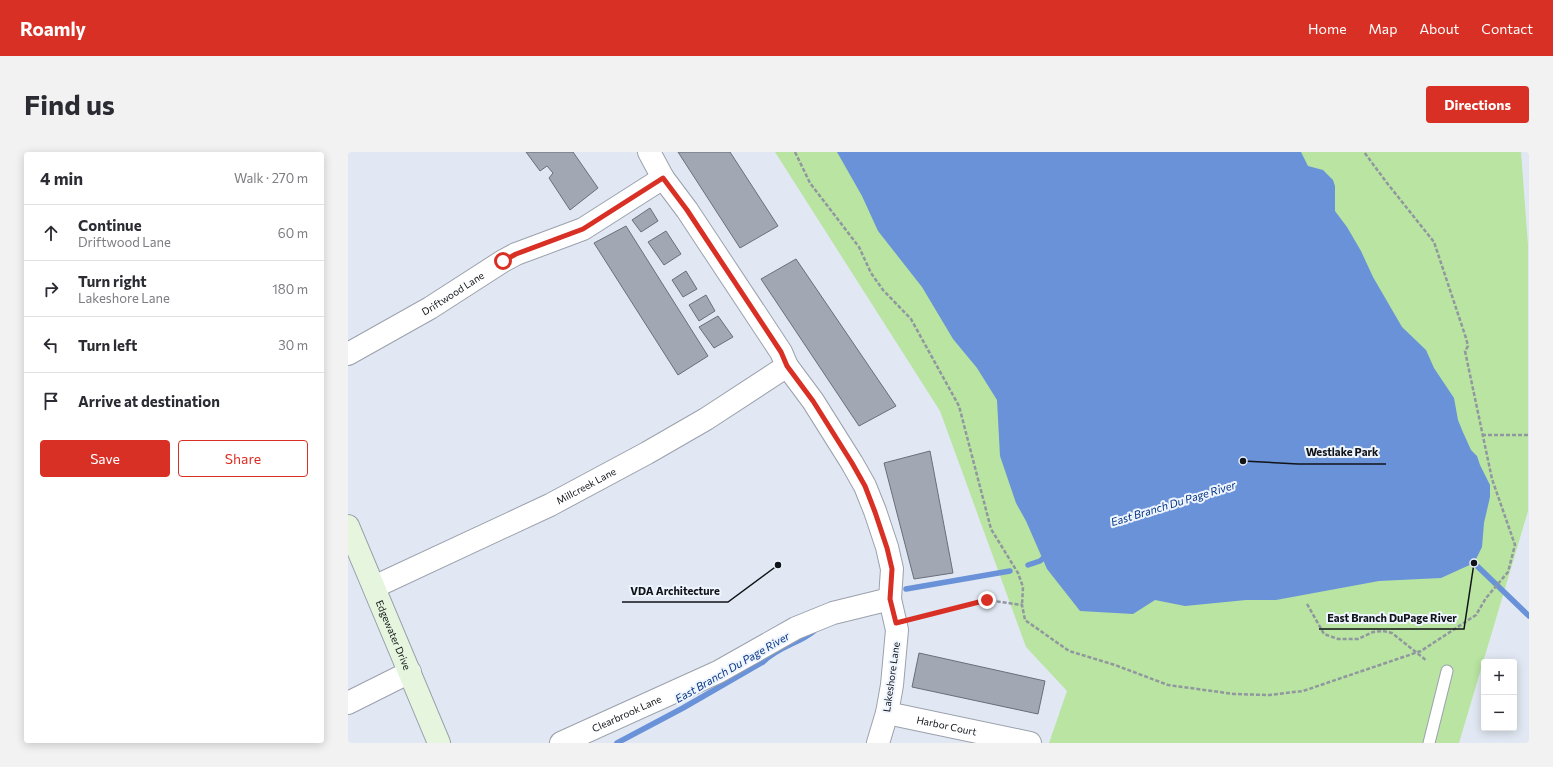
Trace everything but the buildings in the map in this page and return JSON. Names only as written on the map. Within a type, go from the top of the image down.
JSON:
[{"type":"street","name":"Lakeshore Lane","points":[[649,152],[663,178],[687,210],[781,352],[787,366],[813,401],[852,463],[865,486],[878,519],[892,569],[890,599],[897,630],[892,685],[887,713],[878,743]]},
{"type":"street","name":"Driftwood Lane","points":[[348,354],[430,308],[503,261],[516,254],[583,229],[663,178]]},
{"type":"street","name":"Millcreek Lane","points":[[374,587],[550,505],[647,453],[706,419],[787,366]]},
{"type":"street","name":"Edgewater Drive","points":[[348,526],[439,743]]},
{"type":"street","name":"Clearbrook Lane","points":[[560,743],[718,672],[802,625],[833,613],[890,599]]},
{"type":"street","points":[[348,703],[410,672]]},
{"type":"street","name":"Harbor Court","points":[[887,713],[1030,743]]},
{"type":"lane","points":[[1429,743],[1447,671]]},
{"type":"path","points":[[794,152],[810,183],[859,247],[871,273],[883,290],[911,319],[959,406],[991,528],[1018,573],[1022,587],[1022,605],[1025,620],[1069,651],[1115,665],[1168,685],[1234,694],[1269,695],[1303,691],[1421,651],[1476,615],[1486,598],[1508,572],[1515,545],[1492,479],[1465,351],[1468,346],[1466,338],[1434,242],[1387,184],[1364,152]]},
{"type":"path","points":[[1482,435],[1529,435]]},
{"type":"path","points":[[896,623],[987,600],[1022,605]]},
{"type":"path","points":[[1307,604],[1324,634],[1338,639],[1358,639],[1372,632],[1383,631],[1392,633],[1428,660]]},
{"type":"green space","points":[[775,152],[1521,152],[1528,245],[1528,511],[1484,659],[1481,659],[1481,669],[1459,743],[1049,743],[1067,691],[1026,647],[940,411]]},
{"type":"water","points":[[837,152],[1301,152],[1308,166],[1323,170],[1333,180],[1335,186],[1335,211],[1347,227],[1361,251],[1373,277],[1402,327],[1426,350],[1434,368],[1454,398],[1458,420],[1462,430],[1471,450],[1477,456],[1490,485],[1490,497],[1484,523],[1482,547],[1474,563],[1441,578],[1379,581],[1276,600],[1246,600],[1185,606],[1155,600],[1133,614],[1080,611],[1047,569],[1026,521],[1016,503],[1000,456],[997,400],[977,368],[953,339],[922,287],[878,231],[862,196]]},
{"type":"waterway","name":"East Branch Du Page River","points":[[1028,565],[1040,561],[1047,555]]},
{"type":"waterway","points":[[1467,559],[1474,563],[1529,616]]},
{"type":"waterway","name":"East Branch Du Page River","points":[[906,589],[1010,571]]},
{"type":"waterway","name":"East Branch Du Page River","points":[[617,743],[683,708],[763,662],[775,652],[802,639],[814,631]]},
{"type":"place","name":"Westlake Park","points":[[1243,461]]},
{"type":"place","name":"East Branch DuPage River","points":[[1474,563]]},
{"type":"place","name":"VDA Architecture","points":[[778,565]]},
{"type":"route","points":[[503,261],[516,254],[583,229],[663,178],[687,210],[781,352],[787,366],[813,401],[865,486],[887,548],[892,569],[890,599],[896,623],[987,600]]}]
